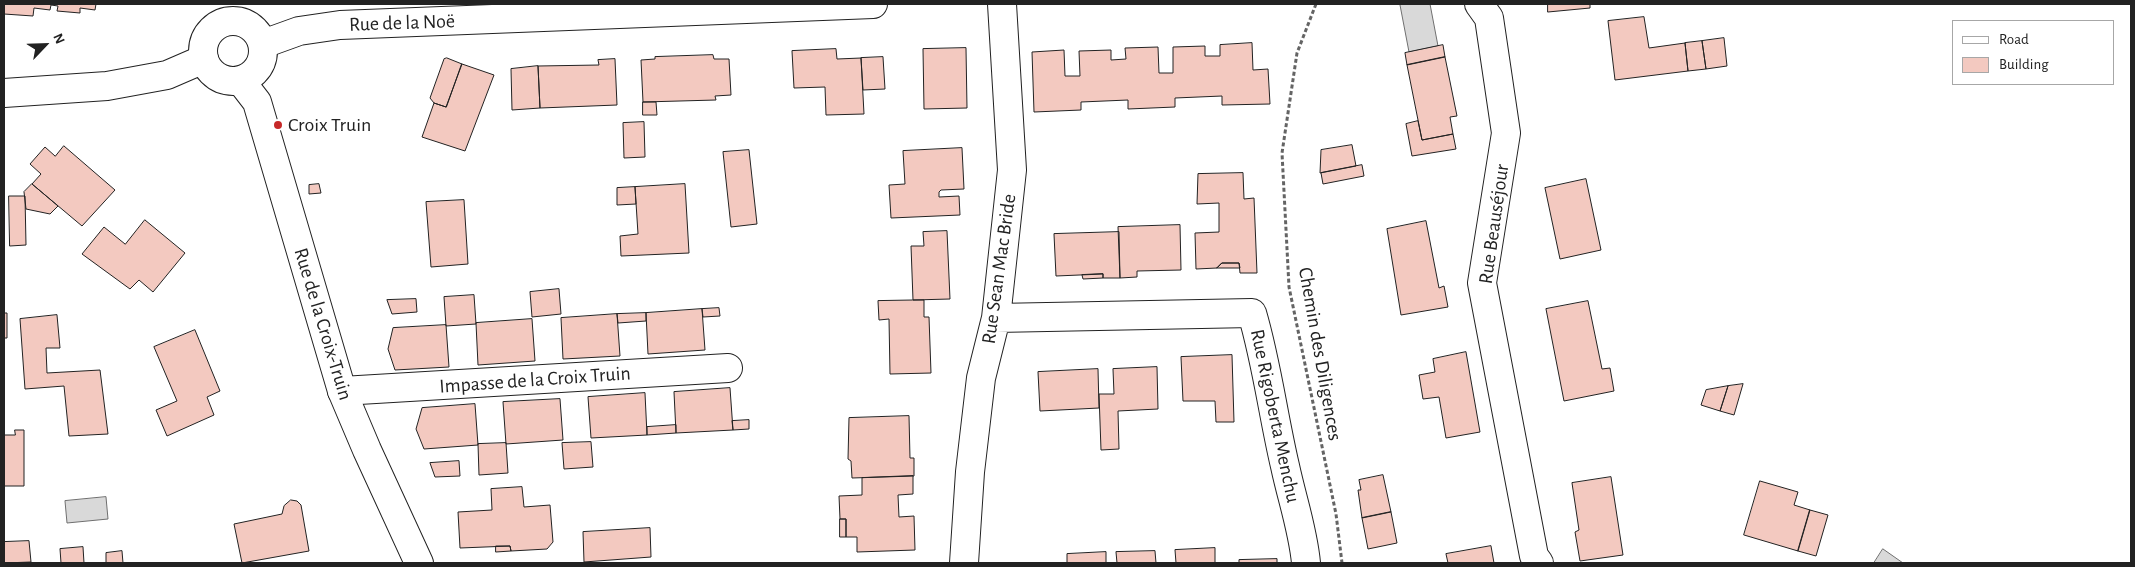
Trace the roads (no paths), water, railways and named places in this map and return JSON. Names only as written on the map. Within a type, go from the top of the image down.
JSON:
[{"type":"street","name":"Rue de la Noë","points":[[263,44],[299,32],[340,25],[873,4]]},
{"type":"street","name":"Rue Sean Mac Bride","points":[[964,563],[970,472],[981,378],[996,318],[1012,170],[1002,4]]},
{"type":"street","name":"Rue Beauséjour","points":[[1480,4],[1489,18],[1506,133],[1482,283],[1534,556],[1539,563]]},
{"type":"street","points":[[222,13],[233,20],[252,26],[259,34],[263,44],[262,62],[250,77],[240,80],[222,79],[214,75],[204,59],[204,41],[222,13]]},
{"type":"street","points":[[4,93],[108,86],[167,75],[204,59]]},
{"type":"street","name":"Rue de la Croix-Truin","points":[[240,80],[257,102],[342,391],[366,450],[419,563]]},
{"type":"street","name":"Rue Rigoberta Menchu","points":[[996,318],[1252,313],[1264,355],[1285,466],[1305,543],[1306,563]]},
{"type":"street","name":"Impasse de la Croix Truin","points":[[342,391],[728,368]]},
{"type":"place","name":"Croix Truin","points":[[278,125]]}]
